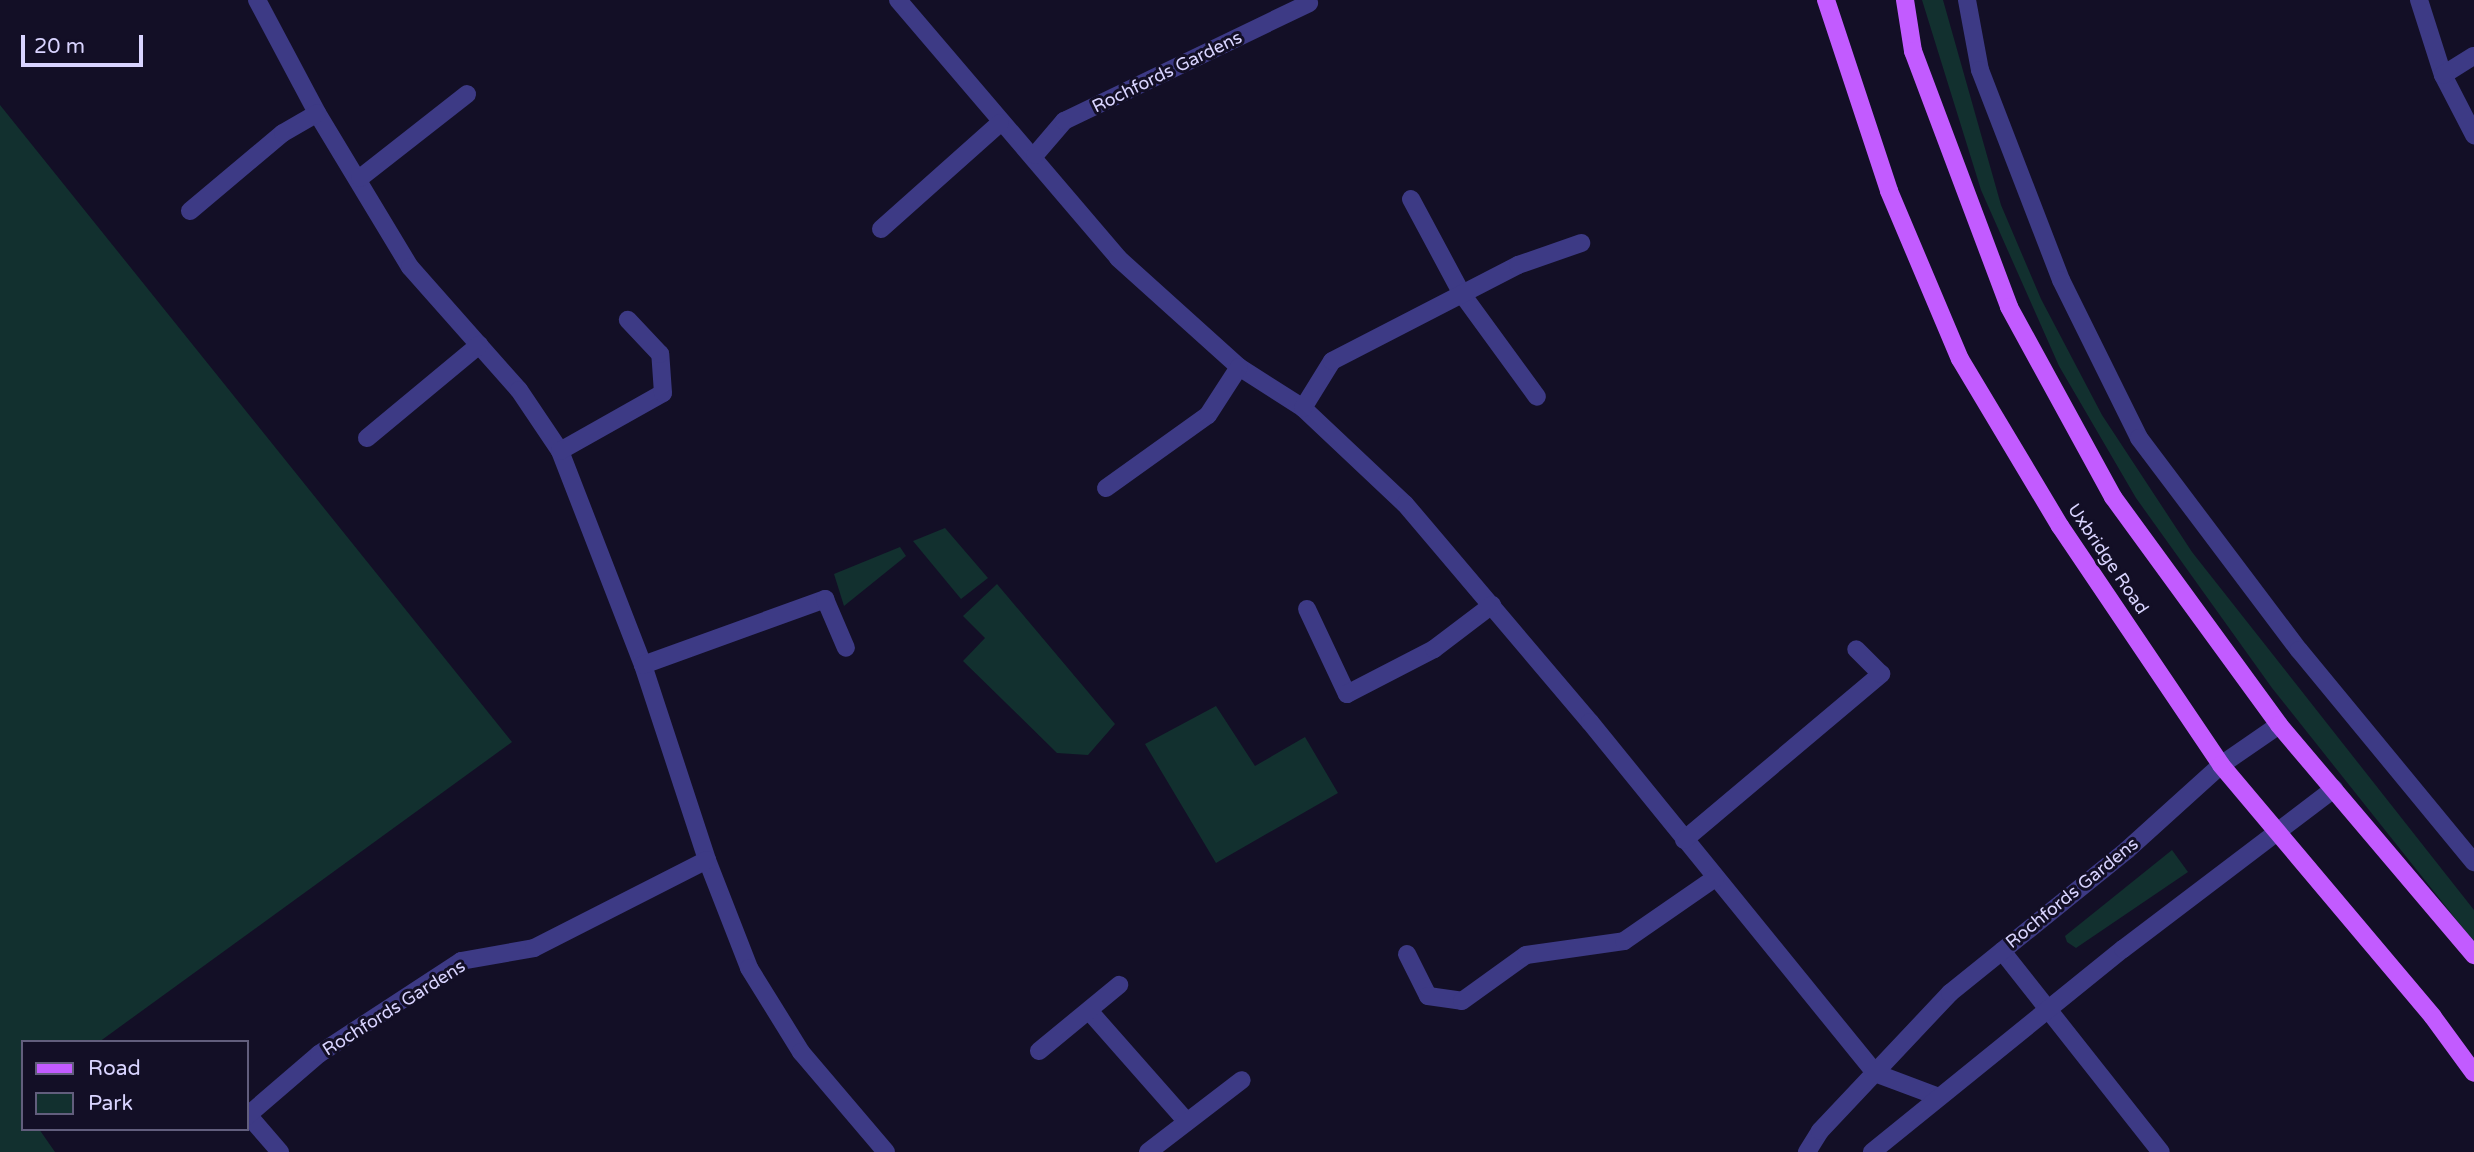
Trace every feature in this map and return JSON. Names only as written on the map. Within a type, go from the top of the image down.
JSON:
[{"type":"main road","name":"Uxbridge Road","points":[[1826,0],[1889,191],[1960,359],[2060,526],[2221,765],[2433,1017],[2474,1073]]},
{"type":"main road","points":[[1905,0],[1913,51],[2009,307],[2113,497],[2279,724],[2474,955]]},
{"type":"street","points":[[257,0],[317,113],[360,178],[410,267],[519,390],[560,451],[643,665],[707,860],[749,968],[801,1052],[886,1152]]},
{"type":"street","points":[[898,0],[1000,122],[1035,155],[1118,258],[1239,367],[1303,408],[1405,504],[1492,604],[1875,1073],[1939,1097]]},
{"type":"street","points":[[1967,0],[1980,71],[2061,280],[2139,438],[2300,650],[2474,862]]},
{"type":"street","points":[[2420,0],[2443,75],[2474,135]]},
{"type":"street","name":"Rochfords Gardens","points":[[1035,155],[1064,121],[1310,3]]},
{"type":"street","points":[[2443,75],[2474,56]]},
{"type":"street","points":[[360,178],[467,93]]},
{"type":"street","points":[[190,211],[283,133],[317,113]]},
{"type":"street","points":[[881,229],[1000,122]]},
{"type":"street","points":[[1411,199],[1462,294],[1536,397]]},
{"type":"street","points":[[1303,408],[1332,361],[1518,265],[1581,243]]},
{"type":"street","points":[[560,451],[663,393],[660,354],[628,320]]},
{"type":"street","points":[[367,438],[479,345]]},
{"type":"street","points":[[1106,488],[1208,415],[1239,367]]},
{"type":"street","points":[[643,665],[825,599],[846,649]]},
{"type":"street","points":[[1307,609],[1347,694],[1434,649],[1492,604]]},
{"type":"street","points":[[1684,840],[1881,674],[1856,649]]},
{"type":"street","name":"Rochfords Gardens","points":[[1807,1152],[1820,1131],[1950,993],[2221,765],[2279,724]]},
{"type":"street","points":[[1872,1152],[2048,1010],[2334,789]]},
{"type":"street","name":"Rochfords Gardens","points":[[248,1114],[319,1054],[461,961],[534,948],[707,860]]},
{"type":"street","points":[[1407,954],[1427,996],[1462,1001],[1525,955],[1624,941],[1715,878]]},
{"type":"street","points":[[2002,951],[2161,1152]]},
{"type":"street","points":[[1039,1051],[1091,1013],[1119,985]]},
{"type":"street","points":[[1091,1013],[1187,1122]]},
{"type":"street","points":[[1148,1152],[1242,1080]]},
{"type":"street","name":"Rochfords Gardens","points":[[248,1116],[280,1152]]},
{"type":"green space","points":[[1922,0],[1943,0],[2001,205],[2041,299],[2102,415],[2192,552],[2474,910],[2474,942],[2272,688],[2136,498],[2059,366],[1981,190]]},
{"type":"green space","points":[[0,105],[512,742],[102,1040],[21,1040],[21,1131],[40,1131],[55,1152],[0,1152]]},
{"type":"green space","points":[[945,528],[988,578],[961,599],[913,541]]},
{"type":"green space","points":[[900,547],[906,556],[844,606],[834,574]]},
{"type":"green space","points":[[997,584],[1115,724],[1088,755],[1057,753],[963,661],[985,638],[963,616]]},
{"type":"green space","points":[[1216,706],[1255,766],[1305,737],[1338,793],[1216,863],[1145,744]]},
{"type":"green space","points":[[2172,850],[2188,872],[2076,948],[2067,942],[2065,936]]}]
